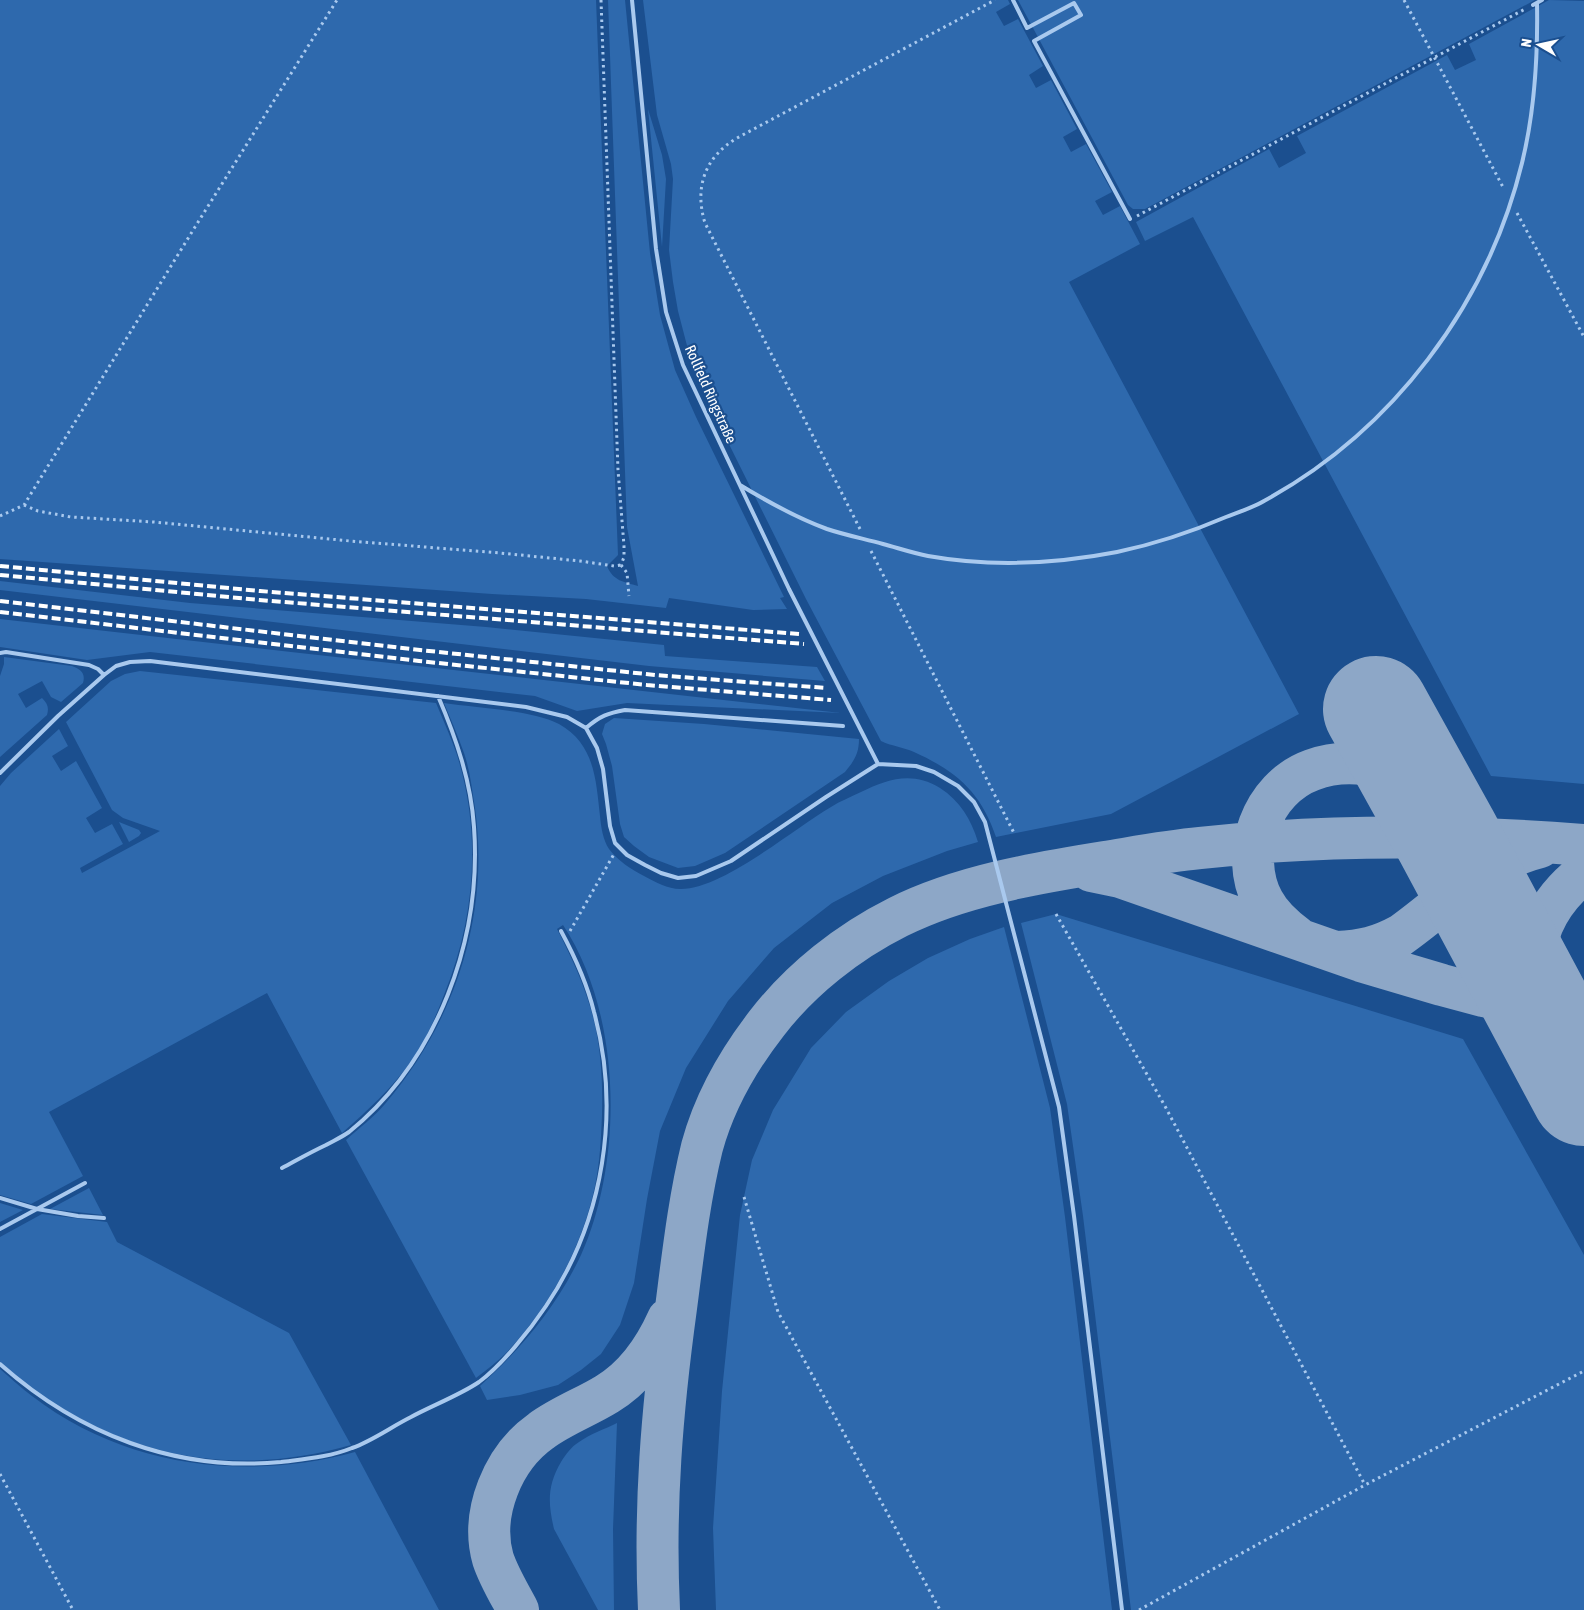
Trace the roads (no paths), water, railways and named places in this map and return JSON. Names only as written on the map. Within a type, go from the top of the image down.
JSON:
[{"type":"lane","name":"Rollfeld Ringstraße","points":[[632,0],[656,249],[666,312],[683,365],[789,589],[878,764]]},
{"type":"lane","points":[[1013,0],[1027,28],[1074,3],[1081,16],[1034,40],[1130,220]]},
{"type":"lane","points":[[740,486],[796,515],[827,528],[926,555],[961,560],[1030,562],[1099,555],[1167,539],[1262,502],[1324,464],[1387,408],[1420,370],[1459,315],[1476,285],[1511,202],[1522,163],[1534,100],[1537,68],[1535,4],[1542,0]]},
{"type":"lane","points":[[0,653],[6,652],[89,665],[98,669],[104,675]]},
{"type":"lane","points":[[0,773],[58,716],[116,666],[130,662],[150,661],[526,707],[567,716],[586,728],[598,748],[604,769],[610,826],[618,847],[627,855],[661,873],[678,878],[696,876],[731,861],[878,764],[916,766],[934,772],[958,786],[974,802],[985,822],[1059,1107],[1122,1610]]},
{"type":"lane","points":[[282,1168],[348,1133],[390,1092],[408,1068],[433,1026],[450,991],[467,934],[474,880],[474,826],[471,799],[463,764],[449,721],[438,696]]},
{"type":"lane","points":[[586,728],[608,713],[626,710],[842,726]]},
{"type":"lane","points":[[0,1364],[40,1397],[63,1412],[112,1436],[137,1446],[172,1455],[216,1462],[243,1463],[297,1460],[352,1448],[479,1382],[521,1340],[555,1293],[581,1240],[591,1213],[600,1175],[606,1126],[607,1098],[602,1050],[586,984],[562,931]]},
{"type":"lane","points":[[0,1229],[86,1182]]},
{"type":"lane","points":[[0,1198],[37,1209],[104,1218]]},
{"type":"railway","points":[[0,566],[260,591],[799,634]]},
{"type":"railway","points":[[0,575],[259,600],[804,644]]},
{"type":"railway","points":[[0,601],[420,650],[655,675],[826,688]]},
{"type":"railway","points":[[0,612],[419,661],[647,685],[831,700]]}]
